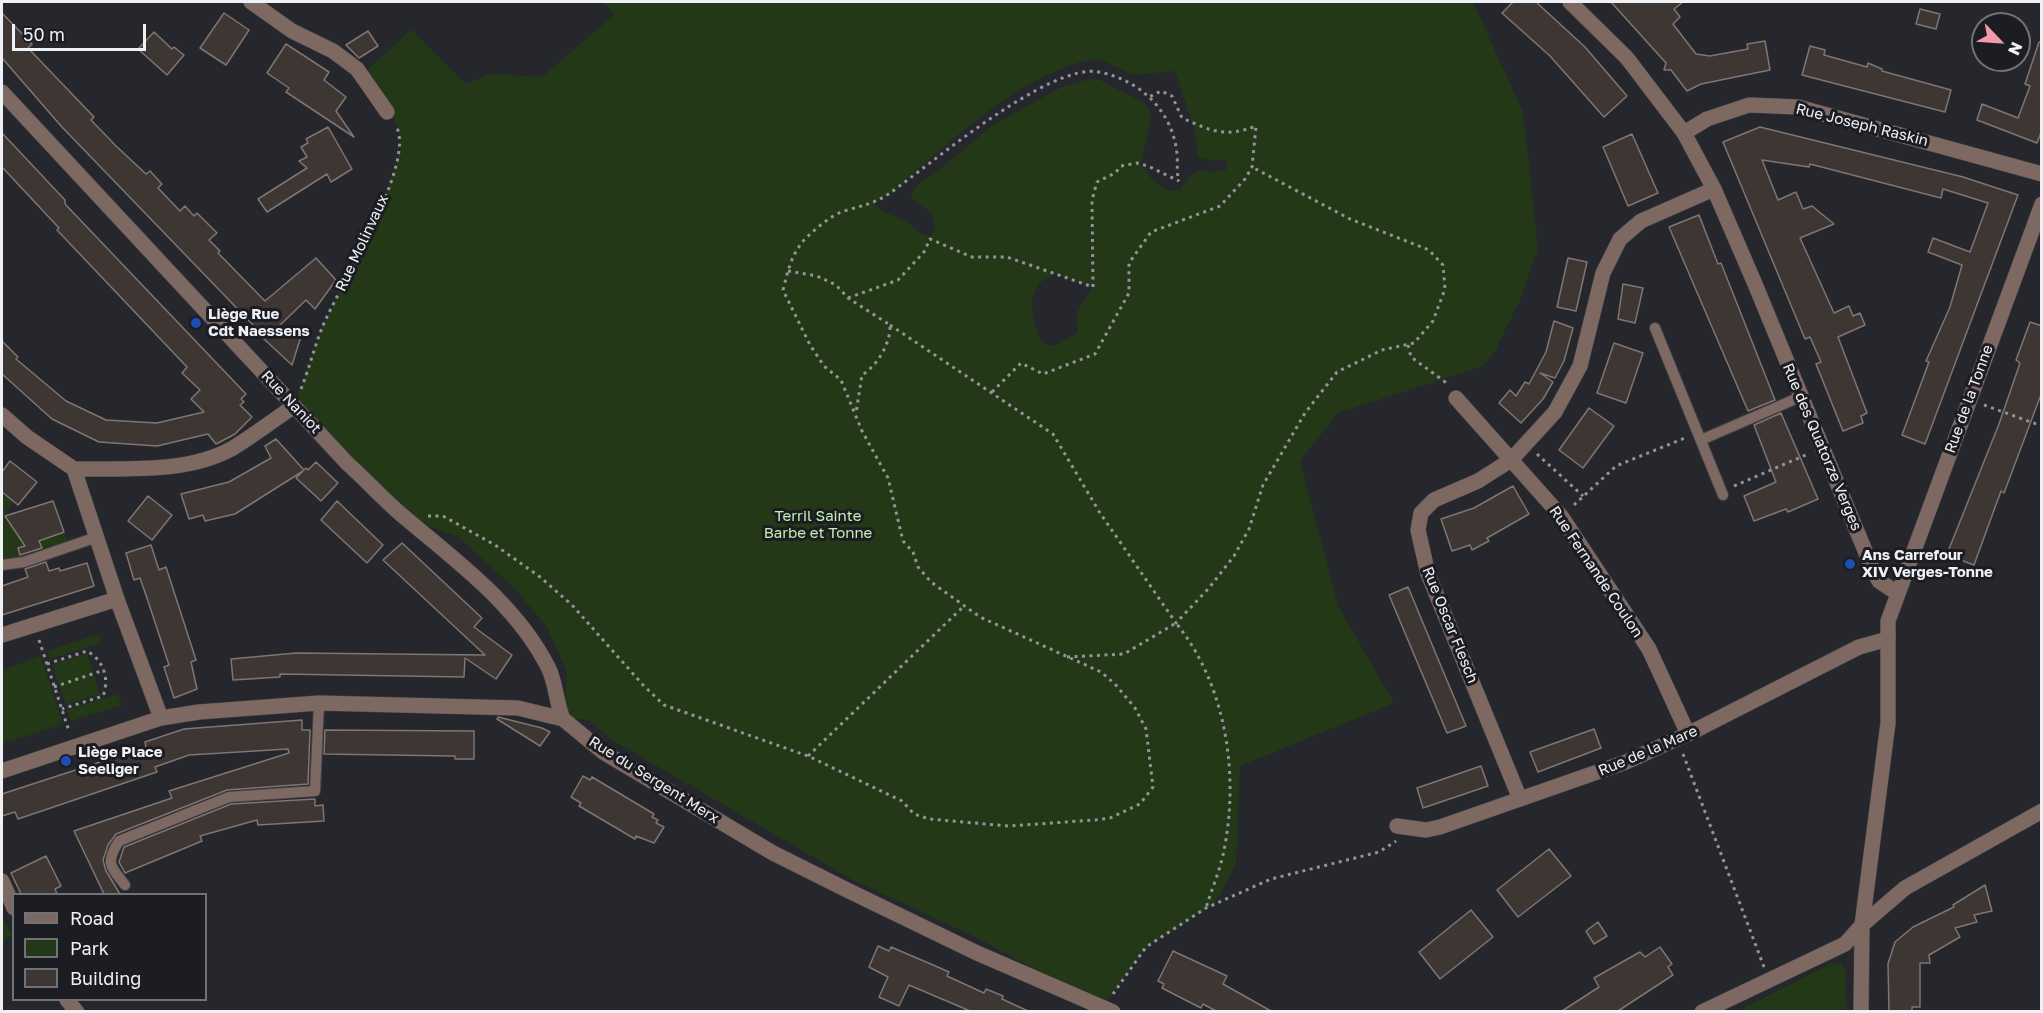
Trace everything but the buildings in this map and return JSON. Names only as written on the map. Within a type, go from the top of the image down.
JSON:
[{"type":"street","points":[[250,2],[292,31],[333,51],[357,69],[387,112]]},
{"type":"street","name":"Rue des Quatorze Verges","points":[[1570,2],[1633,65],[1684,133],[1714,189],[1879,581],[1897,593]]},
{"type":"street","name":"Rue Naniot","points":[[2,92],[294,406],[402,516],[453,555],[502,604],[534,641],[549,669],[555,700],[563,719]]},
{"type":"street","name":"Rue Joseph Raskin","points":[[1684,133],[1707,119],[1749,105],[1798,107],[2042,174]]},
{"type":"street","name":"Rue Oscar Flesch","points":[[1520,799],[1428,574],[1418,521],[1426,505],[1478,481],[1511,460],[1556,412],[1572,384],[1587,345],[1605,267],[1620,239],[1641,221],[1714,189]]},
{"type":"street","name":"Rue de la Tonne","points":[[1897,593],[2042,204]]},
{"type":"street","name":"Rue Fernande Coulon","points":[[1456,398],[1561,516],[1649,649],[1683,737]]},
{"type":"street","points":[[2,415],[27,437],[75,469],[158,468],[200,461],[232,448],[294,406]]},
{"type":"street","points":[[75,469],[117,599],[161,718]]},
{"type":"street","points":[[1862,1011],[1862,925],[1888,723],[1888,621],[1897,593]]},
{"type":"street","points":[[2,635],[117,599]]},
{"type":"street","name":"Rue de la Mare","points":[[1405,828],[1440,827],[1626,762],[1683,737],[1859,647],[1888,639]]},
{"type":"street","name":"Rue du Sergent Merx","points":[[2,771],[161,718],[199,712],[319,703],[518,708],[563,719],[603,752],[773,853],[977,952],[1107,1009]]},
{"type":"street","points":[[1702,1011],[1845,944],[1862,925],[1905,888],[2042,810]]},
{"type":"street","points":[[2,881],[12,904]]},
{"type":"lane","points":[[1655,328],[1723,493]]},
{"type":"lane","points":[[1699,436],[1800,397]]},
{"type":"lane","points":[[2,565],[24,562],[97,537]]},
{"type":"lane","points":[[125,885],[110,866],[110,855],[119,841],[229,797],[315,792],[319,703]]},
{"type":"path","points":[[402,516],[443,516],[495,544],[540,577],[572,605],[643,685],[664,705],[808,756],[902,801],[914,814],[930,819],[1008,826],[1110,818],[1140,804],[1153,787],[1146,729],[1135,708],[1115,684],[1101,672],[1006,630],[964,606],[931,582],[918,567],[913,552],[903,541],[888,478],[862,431],[841,380],[825,366],[810,345],[783,290],[792,256],[824,222],[842,212],[882,198],[971,133],[1020,100],[1053,82],[1078,72],[1098,71],[1125,81],[1160,105],[1169,121],[1177,154],[1176,170],[1179,181],[1137,163],[1121,166],[1115,173],[1097,182],[1092,200],[1094,287],[1007,257],[972,257],[930,239],[924,252],[898,280],[848,298]]},
{"type":"path","points":[[992,392],[1021,363],[1044,374],[1095,354],[1129,293],[1129,263],[1151,232],[1220,206],[1252,167],[1256,126],[1237,134],[1212,131],[1182,118],[1172,96],[1161,91],[1149,97]]},
{"type":"path","name":"Rue Molinvaux","points":[[294,406],[322,328],[383,203],[401,149],[399,131],[387,112]]},
{"type":"path","points":[[1066,657],[1124,654],[1176,623],[1209,588],[1234,556],[1249,529],[1263,485],[1305,413],[1337,372],[1382,350],[1414,343],[1433,321],[1445,289],[1443,265],[1430,250],[1350,219],[1252,167]]},
{"type":"path","points":[[788,271],[817,276],[836,285],[848,298],[1053,434],[1100,513],[1190,640],[1206,670],[1223,723],[1230,769],[1223,855],[1206,908]]},
{"type":"path","points":[[856,415],[862,375],[872,369],[891,335],[890,326]]},
{"type":"path","points":[[1408,345],[1411,357],[1449,385],[1456,398]]},
{"type":"path","points":[[1969,400],[2042,426]]},
{"type":"path","points":[[1561,516],[1616,466],[1699,436]]},
{"type":"path","points":[[1527,445],[1583,496]]},
{"type":"path","points":[[1723,493],[1822,449]]},
{"type":"path","points":[[808,756],[964,606]]},
{"type":"path","points":[[34,624],[74,747]]},
{"type":"path","points":[[47,664],[87,651],[96,656],[104,670],[106,689],[103,696],[62,709]]},
{"type":"path","points":[[54,687],[104,670]]},
{"type":"path","points":[[1683,737],[1769,980]]},
{"type":"path","points":[[1107,1009],[1146,947],[1206,908],[1271,879],[1379,852],[1405,828]]},
{"type":"green space","name":"Terril Sainte Barbe et Tonne","points":[[603,2],[1473,2],[1523,112],[1538,248],[1521,298],[1495,351],[1483,366],[1338,413],[1300,461],[1338,606],[1394,703],[1240,766],[1236,864],[1215,904],[1146,947],[1102,1007],[982,940],[853,880],[612,740],[588,719],[563,719],[567,672],[547,627],[516,590],[460,538],[402,516],[294,406],[322,328],[383,203],[401,149],[399,131],[391,112],[367,71],[411,29],[466,84],[490,74],[542,77],[614,15]],"holes":[[[1092,59],[1102,60],[1133,75],[1175,71],[1195,132],[1198,157],[1212,161],[1227,160],[1226,170],[1195,172],[1179,191],[1161,187],[1141,163],[1151,117],[1146,104],[1100,80],[1089,79],[1060,88],[991,126],[953,159],[915,187],[911,194],[913,200],[931,212],[935,227],[930,237],[905,221],[885,212],[874,203],[891,193],[960,134],[1010,96],[1037,80]],[[1055,274],[1093,287],[1077,312],[1078,333],[1054,346],[1042,343],[1034,322],[1032,305],[1035,290],[1039,284]]]},
{"type":"green space","points":[[2,492],[14,502],[6,512],[10,515],[43,539],[64,532],[68,541],[42,550],[39,541],[18,548],[21,557],[4,563],[2,558]]},
{"type":"green space","points":[[99,634],[101,643],[50,659],[47,651]]},
{"type":"green space","points":[[87,653],[100,694],[66,705],[52,665]]},
{"type":"green space","points":[[41,656],[63,724],[2,744],[2,670]]},
{"type":"green space","points":[[118,694],[121,705],[71,721],[67,710]]},
{"type":"green space","points":[[2,916],[12,935],[2,943]]},
{"type":"green space","points":[[1832,963],[1841,964],[1845,971],[1847,1011],[1738,1011]]},
{"type":"place","name":"Liège Rue Cdt Naessens","points":[[196,323]]},
{"type":"place","name":"Ans Carrefour XIV Verges-Tonne","points":[[1850,564]]},
{"type":"place","name":"Liège Place Seeliger","points":[[66,761]]}]
